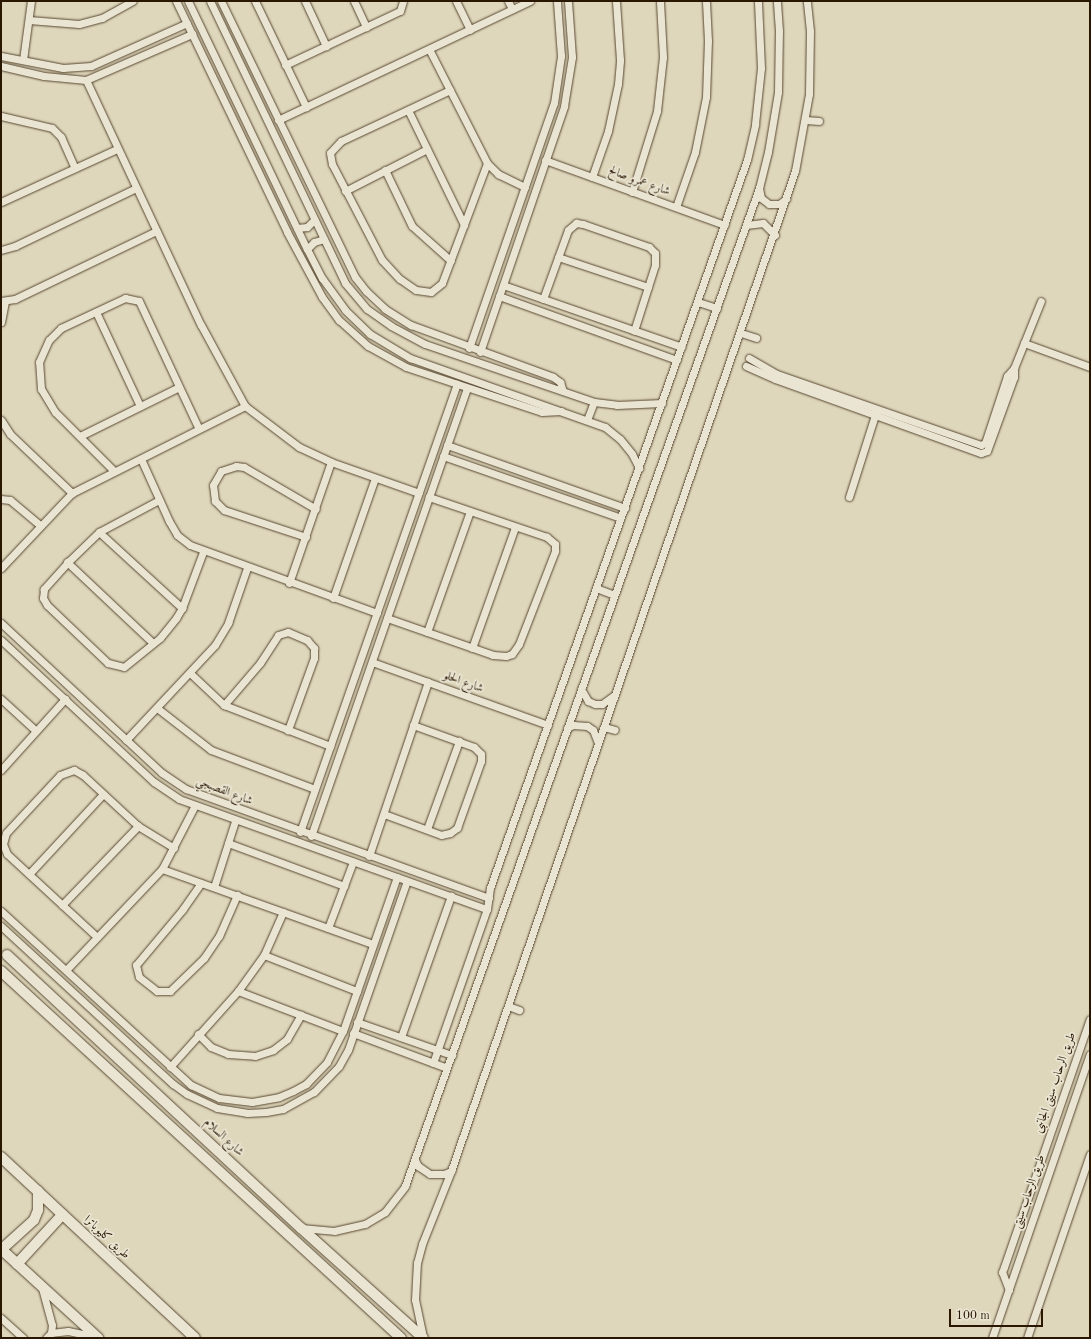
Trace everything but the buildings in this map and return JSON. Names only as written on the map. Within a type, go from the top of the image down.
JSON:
[{"type":"main road","name":"شارع السلام","points":[[7,955],[301,1228],[423,1338]]},
{"type":"main road","points":[[1,971],[401,1338]]},
{"type":"main road","name":"طريق كليوباترا","points":[[1,1157],[195,1338]]},
{"type":"main road","points":[[38,1191],[38,1210],[34,1220],[1,1249],[98,1338]]},
{"type":"main road","points":[[17,1264],[62,1215]]},
{"type":"street","points":[[23,60],[31,1]]},
{"type":"street","points":[[29,20],[79,24],[102,18],[133,1]]},
{"type":"street","points":[[176,1],[287,232],[326,304],[338,320],[368,346],[384,356],[420,372],[542,412],[562,411]]},
{"type":"street","points":[[188,1],[307,249],[334,296],[370,334],[384,344],[423,363],[605,427],[620,439],[632,454],[639,468]]},
{"type":"street","points":[[210,1],[283,157],[345,283],[367,309],[391,326],[425,344],[594,402],[617,405],[662,403]]},
{"type":"street","points":[[221,1],[355,277],[385,309],[430,334],[553,377],[560,382],[563,391]]},
{"type":"street","points":[[255,1],[306,107]]},
{"type":"street","points":[[305,1],[326,46]]},
{"type":"street","points":[[354,1],[366,26]]},
{"type":"street","points":[[285,65],[400,11],[403,1]]},
{"type":"street","points":[[456,1],[470,30]]},
{"type":"street","points":[[508,1],[512,9]]},
{"type":"street","points":[[278,120],[530,1]]},
{"type":"street","points":[[469,348],[525,187],[557,88],[562,40],[557,1]]},
{"type":"street","points":[[480,352],[564,106],[571,73],[572,40],[568,1]]},
{"type":"street","points":[[592,177],[608,131],[618,84],[620,60],[616,1]]},
{"type":"street","points":[[632,192],[648,145],[657,108],[663,57],[660,1]]},
{"type":"street","points":[[676,207],[695,152],[706,97],[708,41],[706,1]]},
{"type":"street","points":[[433,1063],[487,909],[490,888],[747,160],[754,130],[761,68],[758,1]]},
{"type":"street","points":[[301,1228],[344,1230],[376,1218],[400,1196],[415,1160],[759,188],[768,152],[778,92],[779,32],[777,1]]},
{"type":"street","points":[[423,1338],[415,1300],[417,1262],[451,1171],[787,198],[806,120],[810,31],[807,1]]},
{"type":"street","points":[[1,56],[63,68],[91,66],[187,23]]},
{"type":"street","points":[[169,31],[174,42]]},
{"type":"street","points":[[1,66],[44,76],[86,80],[192,34]]},
{"type":"street","points":[[430,49],[487,163],[498,174],[525,187]]},
{"type":"street","points":[[249,82],[258,77]]},
{"type":"street","points":[[86,80],[117,149],[201,325],[245,406],[300,447],[331,462],[419,493]]},
{"type":"street","points":[[450,90],[341,141],[332,148],[330,159],[375,249],[400,279],[416,290],[431,292],[442,283],[487,163]]},
{"type":"street","points":[[408,110],[464,225]]},
{"type":"street","points":[[1,116],[52,128],[61,137],[75,168]]},
{"type":"street","points":[[806,120],[819,121]]},
{"type":"street","points":[[245,143],[254,137]]},
{"type":"street","points":[[1,202],[117,149]]},
{"type":"street","points":[[345,191],[427,149]]},
{"type":"street","points":[[283,157],[294,151]]},
{"type":"street","name":"شارع عمرو صالح","points":[[545,160],[725,225]]},
{"type":"street","points":[[385,170],[412,226],[451,261]]},
{"type":"street","points":[[1,250],[15,246],[136,188]]},
{"type":"street","points":[[759,188],[761,198],[769,204],[779,204],[787,198]]},
{"type":"street","points":[[297,228],[307,227],[314,220]]},
{"type":"street","points":[[543,299],[570,227],[576,223],[583,224],[652,250],[656,261],[634,330]]},
{"type":"street","points":[[746,225],[763,223],[775,235]]},
{"type":"street","points":[[511,228],[521,231]]},
{"type":"street","points":[[1,322],[3,301],[15,298],[156,231]]},
{"type":"street","points":[[307,249],[314,242],[324,239]]},
{"type":"street","points":[[558,257],[648,287]]},
{"type":"street","points":[[503,285],[682,347]]},
{"type":"street","points":[[326,304],[334,296]]},
{"type":"street","points":[[498,296],[677,360]]},
{"type":"street","points":[[114,471],[46,402],[41,389],[39,362],[49,340],[61,328],[125,298],[139,301],[199,429]]},
{"type":"street","points":[[746,366],[775,379],[981,446],[985,443],[997,416],[1007,376],[1014,368],[1041,301]]},
{"type":"street","points":[[698,302],[717,308]]},
{"type":"street","points":[[96,312],[140,406]]},
{"type":"street","points":[[475,331],[485,335]]},
{"type":"street","points":[[741,333],[756,338]]},
{"type":"street","points":[[425,344],[430,334]]},
{"type":"street","points":[[1024,344],[1090,367]]},
{"type":"street","points":[[749,358],[777,374],[876,412]]},
{"type":"street","points":[[420,372],[423,363]]},
{"type":"street","points":[[300,832],[457,384]]},
{"type":"street","points":[[80,436],[179,386]]},
{"type":"street","points":[[311,836],[467,388]]},
{"type":"street","points":[[587,420],[594,402]]},
{"type":"street","points":[[451,403],[461,406]]},
{"type":"street","points":[[1,567],[72,493],[245,406]]},
{"type":"street","points":[[849,497],[876,412]]},
{"type":"street","points":[[1,420],[3,430],[72,493]]},
{"type":"street","points":[[447,445],[625,508]]},
{"type":"street","points":[[443,456],[621,518]]},
{"type":"street","points":[[141,459],[159,500],[178,535],[190,545],[203,552],[377,613]]},
{"type":"street","points":[[289,583],[331,462]]},
{"type":"street","points":[[306,537],[224,510],[215,501],[213,485],[221,471],[232,466],[244,467],[316,508]]},
{"type":"street","points":[[333,598],[375,478]]},
{"type":"street","points":[[387,618],[499,657],[512,654],[516,650],[555,551],[555,544],[550,539],[429,497]]},
{"type":"street","points":[[1,499],[10,500],[41,526]]},
{"type":"street","points":[[159,500],[99,532],[67,562],[44,590],[44,602],[108,663],[118,668],[129,665],[153,643],[182,608],[203,552]]},
{"type":"street","points":[[428,632],[470,511]]},
{"type":"street","points":[[472,648],[515,527]]},
{"type":"street","points":[[99,532],[182,608]]},
{"type":"street","points":[[396,559],[406,562]]},
{"type":"street","points":[[67,562],[153,643]]},
{"type":"street","points":[[126,740],[190,673],[222,635],[247,568]]},
{"type":"street","points":[[596,588],[614,595]]},
{"type":"street","name":"شارع القصبجي","points":[[1,623],[162,773],[186,789],[271,822],[489,898]]},
{"type":"street","points":[[1,636],[8,629]]},
{"type":"street","points":[[224,705],[260,663],[278,635],[288,632],[307,640],[314,648],[314,658],[288,730]]},
{"type":"street","name":"شارع القصبجي","points":[[1,640],[154,782],[194,807],[487,909]]},
{"type":"street","name":"شارع الحلو","points":[[372,662],[548,725]]},
{"type":"street","points":[[190,673],[224,705],[330,746]]},
{"type":"street","points":[[369,856],[428,682]]},
{"type":"street","points":[[581,688],[588,701],[595,704],[609,701],[614,696]]},
{"type":"street","points":[[1,699],[36,731]]},
{"type":"street","points":[[1,770],[65,699]]},
{"type":"street","points":[[157,708],[198,743],[211,750],[315,789]]},
{"type":"street","points":[[384,814],[441,835],[450,833],[457,828],[481,761],[478,749],[413,725]]},
{"type":"street","points":[[567,728],[580,725],[587,726],[593,730],[598,743]]},
{"type":"street","points":[[604,727],[615,730]]},
{"type":"street","points":[[427,829],[458,741]]},
{"type":"street","points":[[97,937],[4,849],[4,838],[11,827],[64,772],[79,772],[138,826],[174,848]]},
{"type":"street","points":[[29,874],[103,794]]},
{"type":"street","points":[[67,969],[162,868],[174,848],[194,807]]},
{"type":"street","points":[[305,817],[316,821]]},
{"type":"street","points":[[214,887],[235,821]]},
{"type":"street","points":[[268,833],[271,822]]},
{"type":"street","points":[[62,905],[138,826]]},
{"type":"street","points":[[228,843],[344,886]]},
{"type":"street","points":[[328,928],[353,862]]},
{"type":"street","points":[[162,868],[374,944]]},
{"type":"street","points":[[1,911],[67,969],[129,1029],[191,1085],[219,1098],[249,1102],[264,1101],[293,1092],[317,1074],[335,1049],[343,1032],[397,877]]},
{"type":"street","points":[[1,926],[121,1037],[187,1094],[217,1108],[247,1113],[283,1109],[314,1092],[339,1066],[353,1033],[407,881]]},
{"type":"street","points":[[201,882],[183,909],[136,965],[139,976],[157,992],[170,991],[204,958],[219,936],[237,895]]},
{"type":"street","points":[[460,900],[464,889]]},
{"type":"street","points":[[401,1038],[451,896]]},
{"type":"street","points":[[170,1066],[238,990],[264,955],[283,912]]},
{"type":"street","points":[[264,955],[357,992]]},
{"type":"street","points":[[238,990],[343,1032]]},
{"type":"street","points":[[508,1006],[519,1010]]},
{"type":"street","points":[[198,1034],[211,1047],[228,1054],[255,1056],[273,1050],[287,1039],[301,1015]]},
{"type":"street","name":"طريق الرحاب سيتى الجانبى","points":[[1009,1290],[1002,1272],[1090,1019]]},
{"type":"street","points":[[357,1022],[452,1055]]},
{"type":"street","points":[[121,1037],[129,1029]]},
{"type":"street","points":[[353,1033],[447,1068]]},
{"type":"street","name":"طريق الرحاب سيتى","points":[[992,1338],[1090,1054]]},
{"type":"street","points":[[1026,1338],[1090,1154]]},
{"type":"street","points":[[415,1160],[418,1166],[430,1174],[444,1174],[451,1171]]},
{"type":"street","points":[[41,1286],[51,1316],[49,1336],[68,1331],[98,1338]]},
{"type":"street","points":[[1,1318],[23,1338]]}]
